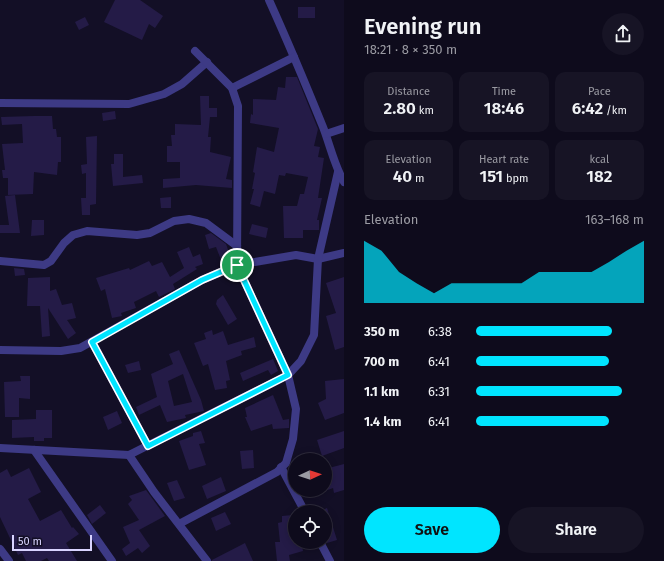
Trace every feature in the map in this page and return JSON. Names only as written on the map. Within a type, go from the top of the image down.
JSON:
[{"type":"street","points":[[269,0],[326,134],[338,172],[344,182]]},
{"type":"street","points":[[179,524],[277,472],[286,463],[293,439],[296,409],[288,375],[237,265],[238,106],[232,88],[195,51]]},
{"type":"street","points":[[232,88],[294,57]]},
{"type":"street","points":[[0,104],[129,104],[164,94],[182,84],[207,62]]},
{"type":"street","points":[[326,134],[344,128]]},
{"type":"street","points":[[0,448],[129,455],[288,375],[301,361],[314,335],[318,258],[338,172]]},
{"type":"street","points":[[0,261],[44,265],[51,261],[64,243],[73,235],[87,231],[137,235],[150,233],[174,221],[189,219],[206,223],[237,246]]},
{"type":"street","points":[[0,350],[61,351],[80,348],[202,280],[237,265],[296,255],[318,258],[344,254]]},
{"type":"street","points":[[92,342],[148,446]]},
{"type":"street","points":[[34,450],[112,561]]},
{"type":"street","points":[[129,455],[154,492],[207,561]]},
{"type":"street","points":[[281,467],[301,505]]},
{"type":"street","points":[[0,549],[9,561]]},
{"type":"street","points":[[324,549],[330,561]]},
{"type":"building","points":[[115,0],[140,0],[163,16],[155,28],[149,24],[142,40],[104,22]]},
{"type":"building","points":[[298,7],[315,7],[315,18],[298,18]]},
{"type":"building","points":[[85,17],[89,25],[79,30],[75,22]]},
{"type":"building","points":[[286,77],[297,77],[318,129],[314,146],[320,147],[318,157],[324,158],[318,198],[322,198],[317,220],[319,220],[319,230],[303,230],[303,238],[284,238],[283,206],[297,206],[300,194],[304,194],[308,177],[286,173],[285,176],[279,175],[275,194],[264,191],[260,207],[250,204],[254,189],[252,189],[255,173],[253,172],[257,147],[274,152],[279,128],[250,123],[251,114],[253,115],[253,99],[276,100],[278,87],[285,88]]},
{"type":"building","points":[[200,96],[209,96],[209,108],[217,108],[217,117],[210,117],[208,137],[211,137],[210,152],[231,157],[226,179],[232,180],[232,188],[196,185],[163,188],[163,179],[180,178],[180,162],[167,162],[167,146],[172,146],[171,135],[175,135],[175,124],[201,125]]},
{"type":"building","points":[[115,111],[116,119],[103,121],[102,113]]},
{"type":"building","points":[[52,116],[53,129],[56,129],[57,137],[61,137],[61,162],[58,162],[57,175],[34,172],[33,194],[8,195],[8,178],[3,178],[2,170],[5,170],[2,144],[23,143],[22,124],[2,125],[1,117]]},
{"type":"building","points":[[97,136],[96,204],[90,205],[90,215],[82,215],[81,198],[86,198],[86,173],[82,174],[81,165],[87,164],[86,137]]},
{"type":"building","points":[[114,154],[123,154],[123,177],[142,175],[143,183],[113,186],[111,164],[114,164]]},
{"type":"building","points":[[15,195],[20,233],[0,233],[0,225],[9,225],[5,196]]},
{"type":"building","points":[[171,197],[171,208],[161,208],[160,198]]},
{"type":"building","points":[[32,220],[44,220],[44,235],[31,236]]},
{"type":"building","points":[[252,224],[268,228],[266,238],[249,234]]},
{"type":"building","points":[[211,233],[226,244],[232,261],[223,265],[216,247],[209,249],[205,235]]},
{"type":"building","points":[[189,247],[193,257],[200,254],[203,264],[195,267],[197,269],[173,284],[175,289],[159,297],[156,291],[134,302],[136,308],[121,313],[122,316],[112,318],[105,289],[101,291],[96,278],[129,268],[130,270],[149,261],[152,266],[162,262],[170,277],[184,268],[177,252]]},
{"type":"building","points":[[14,268],[24,269],[25,275],[15,276]]},
{"type":"building","points":[[50,277],[50,291],[56,289],[62,305],[72,303],[76,318],[67,320],[76,333],[68,339],[48,308],[50,336],[42,337],[40,306],[27,306],[28,278]]},
{"type":"building","points":[[344,277],[344,347],[335,350],[326,316],[336,313],[326,283]]},
{"type":"building","points":[[223,295],[237,319],[228,325],[216,304],[217,300]]},
{"type":"building","points":[[212,330],[213,335],[223,331],[228,345],[254,337],[256,347],[241,351],[242,355],[226,361],[230,380],[226,381],[227,388],[215,390],[208,364],[203,366],[194,343],[206,339],[204,333]]},
{"type":"building","points":[[179,350],[201,400],[204,411],[185,415],[186,418],[167,422],[160,405],[139,415],[136,407],[157,397],[151,374],[173,364],[169,354]],"holes":[[[183,374],[192,402],[174,406],[168,381]]]},
{"type":"building","points":[[273,359],[278,371],[271,375],[268,370],[243,381],[240,373]]},
{"type":"building","points":[[139,361],[141,370],[128,373],[125,365]]},
{"type":"building","points":[[20,376],[30,376],[30,399],[19,398],[19,417],[5,417],[4,382],[21,381]]},
{"type":"building","points":[[344,379],[344,413],[325,420],[318,403],[326,399],[325,381]]},
{"type":"building","points":[[273,395],[283,420],[289,419],[289,428],[273,429],[272,424],[251,431],[245,417],[247,417],[245,408]]},
{"type":"building","points":[[36,410],[52,410],[52,438],[44,438],[44,441],[34,441],[34,437],[12,438],[12,420],[36,419]]},
{"type":"building","points":[[117,411],[122,423],[108,430],[103,417]]},
{"type":"building","points":[[201,431],[205,443],[199,444],[206,465],[189,470],[179,441],[193,436],[193,433]]},
{"type":"building","points":[[344,431],[344,448],[330,453],[321,453],[317,440]]},
{"type":"building","points":[[253,450],[254,468],[242,469],[240,451]]},
{"type":"building","points":[[344,464],[344,490],[334,493],[332,488],[332,467]]},
{"type":"building","points":[[29,468],[41,492],[28,499],[40,521],[61,510],[72,528],[73,527],[79,534],[66,543],[77,561],[49,561],[47,558],[41,561],[26,561],[22,553],[18,555],[0,517],[0,473],[7,469],[11,477]]},
{"type":"building","points":[[221,477],[226,491],[207,499],[202,486]]},
{"type":"building","points":[[177,480],[185,498],[174,501],[167,483]]},
{"type":"building","points":[[146,490],[165,516],[139,530],[150,546],[142,553],[138,548],[126,556],[122,549],[130,543],[123,527],[139,520],[128,504],[132,500],[129,496]]},
{"type":"building","points":[[100,505],[106,513],[92,524],[87,515]]},
{"type":"building","points":[[225,512],[231,524],[216,531],[211,518]]},
{"type":"building","points":[[288,515],[288,549],[303,549],[303,551],[289,555],[290,561],[277,561],[275,542],[280,542],[278,523],[282,522],[282,516]]},
{"type":"building","points":[[332,524],[337,540],[332,542]]},
{"type":"building","points":[[245,543],[253,561],[212,561],[212,560]]},
{"type":"route","points":[[237,265],[288,375],[148,446],[92,342],[202,280],[237,265]]}]
